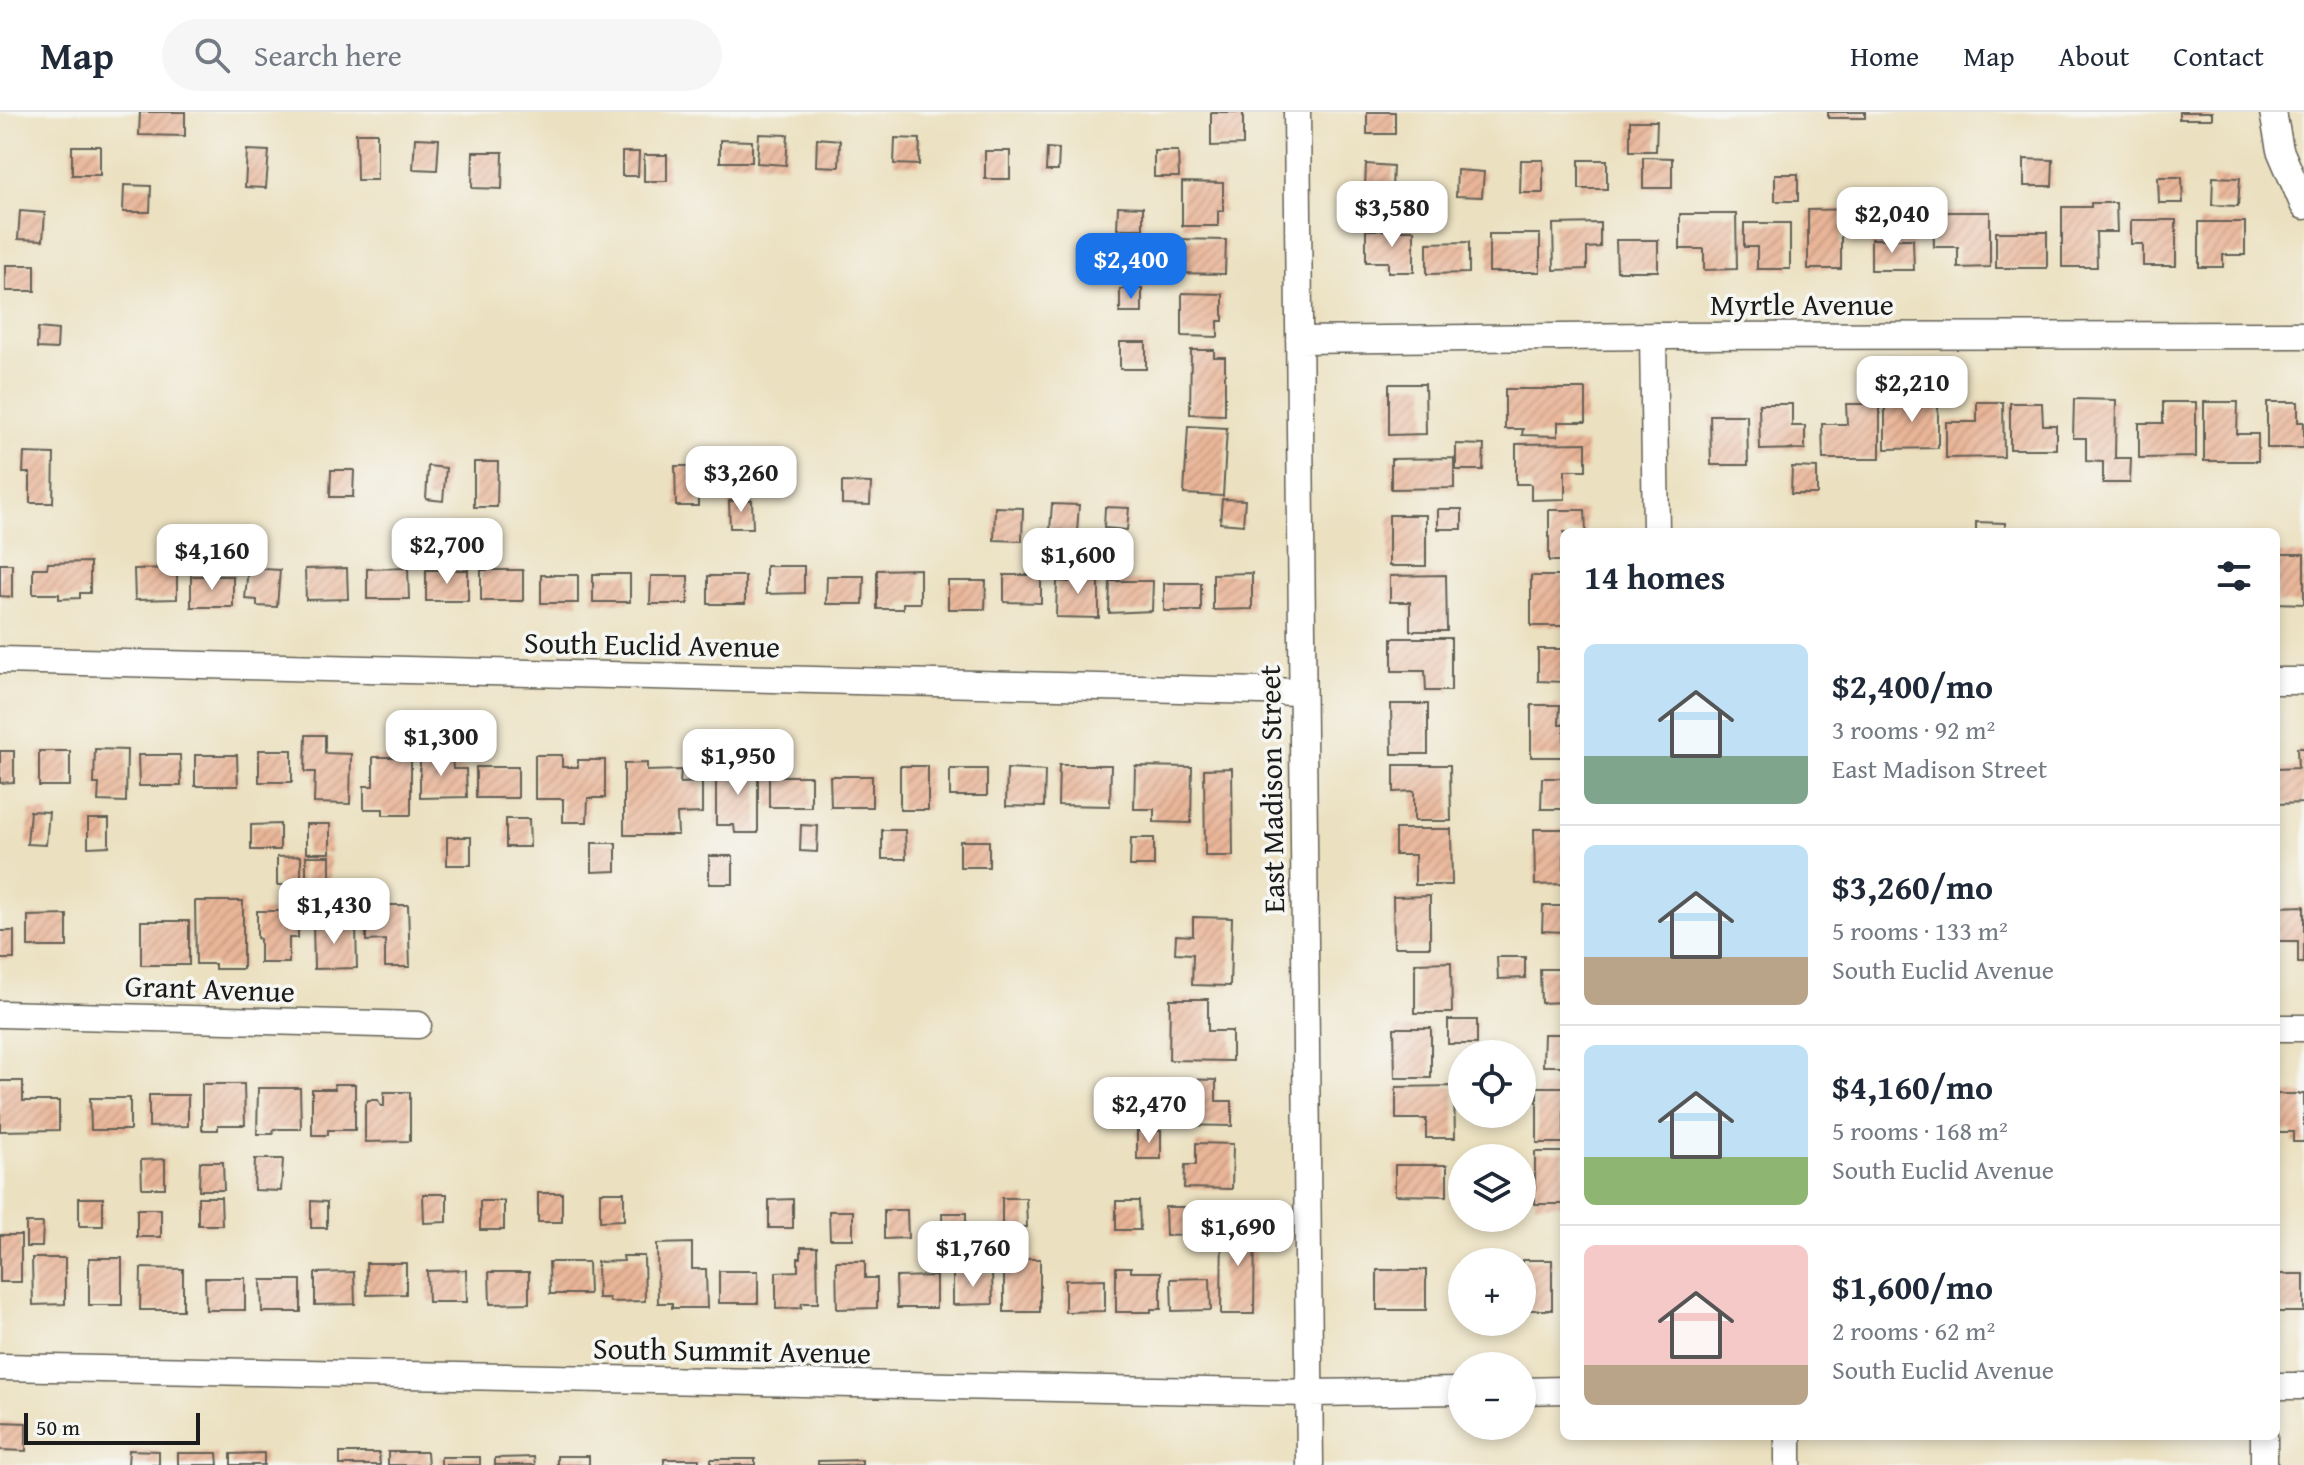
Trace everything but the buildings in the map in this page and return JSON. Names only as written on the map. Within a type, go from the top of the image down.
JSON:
[{"type":"street","name":"East Madison Street","points":[[1297,112],[1310,1465]]},
{"type":"street","points":[[2273,112],[2280,150],[2304,206]]},
{"type":"street","name":"Myrtle Avenue","points":[[1299,340],[2304,335]]},
{"type":"street","points":[[1653,336],[1656,528]]},
{"type":"street","name":"South Euclid Avenue","points":[[0,660],[1302,692]]},
{"type":"street","points":[[2280,681],[2304,681]]},
{"type":"street","name":"Grant Avenue","points":[[0,1014],[418,1025]]},
{"type":"street","points":[[2280,1028],[2304,1028]]},
{"type":"street","name":"South Summit Avenue","points":[[0,1367],[1309,1393],[1448,1391]]},
{"type":"street","points":[[2280,1386],[2304,1386]]},
{"type":"street","points":[[1536,1391],[1560,1390]]},
{"type":"street","points":[[1788,1440],[1788,1465]]},
{"type":"street","points":[[2264,1440],[2264,1465]]}]
